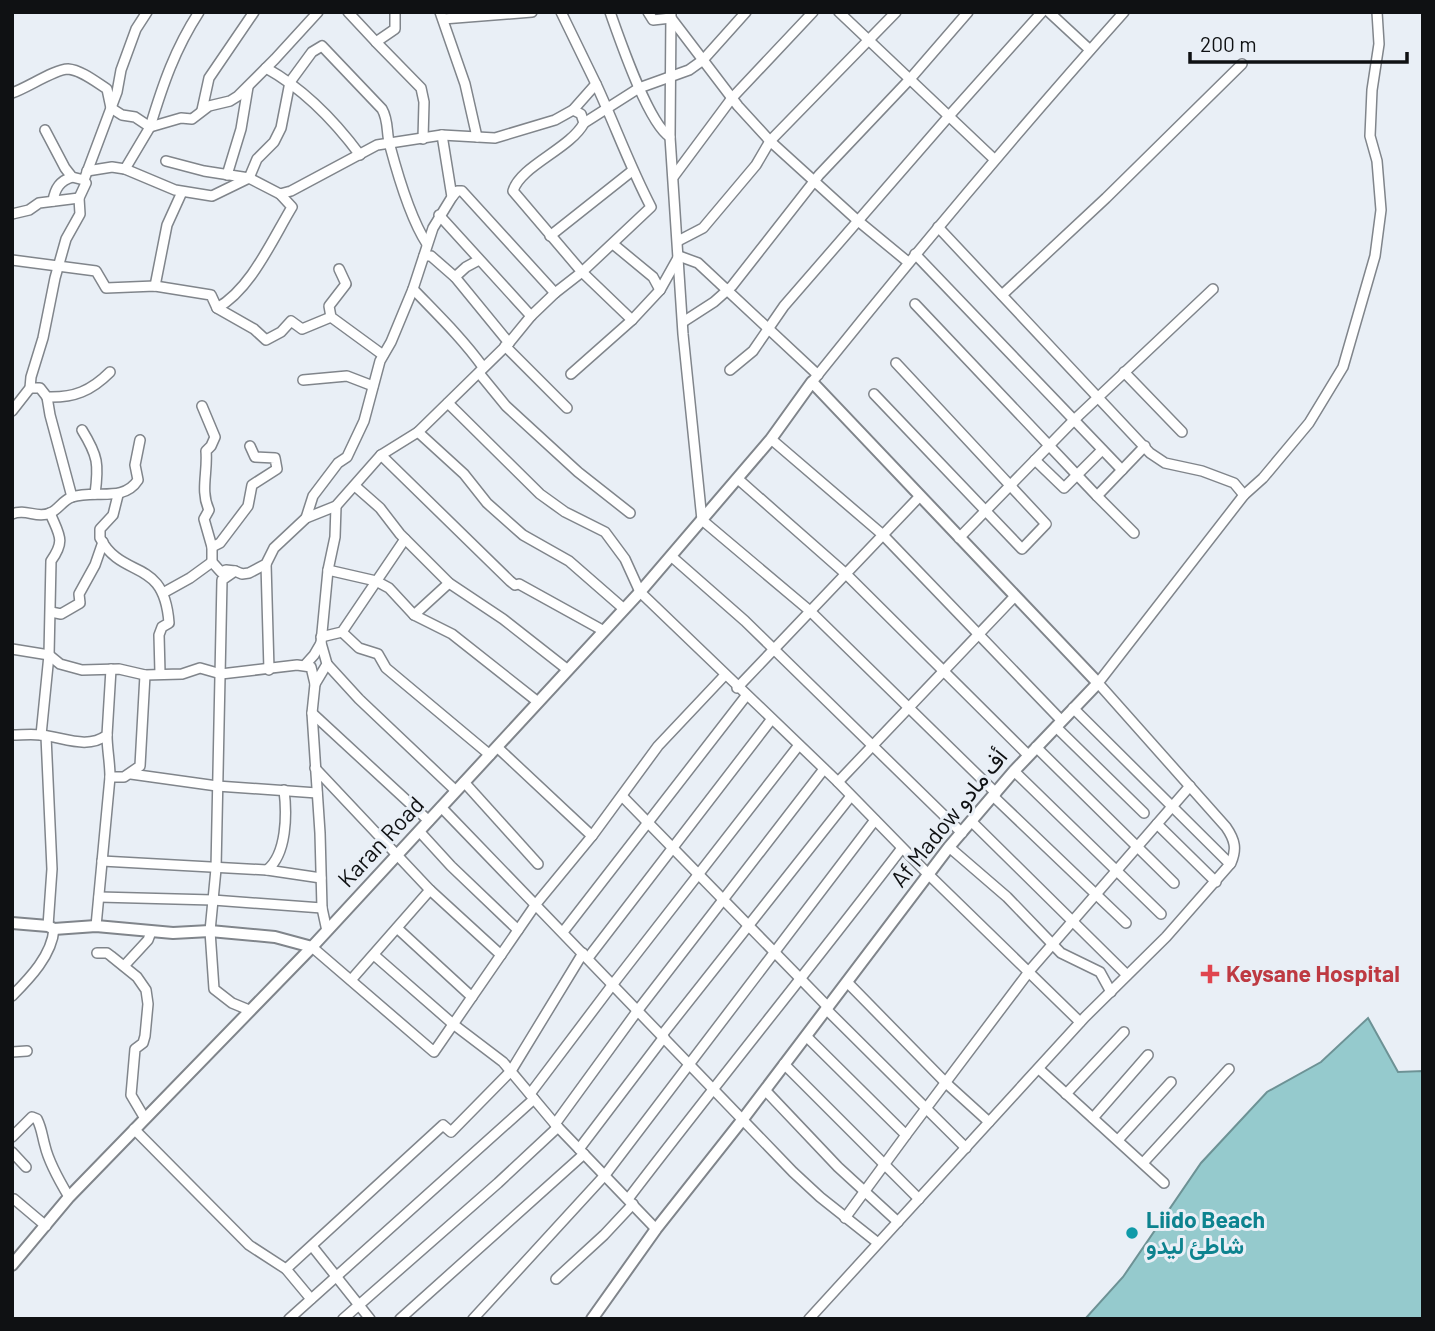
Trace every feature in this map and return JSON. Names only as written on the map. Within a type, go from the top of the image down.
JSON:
[{"type":"street","points":[[12,411],[30,388],[66,239],[80,214],[79,198],[85,188],[86,175],[117,92],[121,71],[136,29],[147,12]]},
{"type":"street","points":[[125,169],[150,127],[166,73],[199,12]]},
{"type":"street","points":[[202,110],[209,78],[254,12]]},
{"type":"street","points":[[12,93],[55,71],[70,69],[95,80],[107,89],[111,108],[122,115],[135,117],[150,127],[181,118],[192,119],[202,110],[230,101],[249,85],[317,12]]},
{"type":"street","points":[[348,12],[421,88],[424,102],[423,139]]},
{"type":"street","points":[[376,42],[395,29],[395,12]]},
{"type":"street","points":[[477,136],[465,84],[441,16],[532,12]]},
{"type":"street","points":[[269,670],[266,564],[274,548],[306,519],[336,506],[381,454],[418,432],[507,344],[531,316],[651,207],[632,171],[626,149],[561,12]]},
{"type":"street","points":[[610,12],[639,88],[662,132],[670,137]]},
{"type":"street","points":[[648,12],[653,20],[671,15]]},
{"type":"street","points":[[632,320],[582,272],[515,195],[513,187],[545,156],[564,146],[580,131],[584,123],[639,88],[671,78],[703,60],[746,12]]},
{"type":"street","points":[[674,176],[732,98],[813,12]]},
{"type":"street","points":[[839,12],[994,159]]},
{"type":"street","points":[[678,241],[703,229],[756,165],[770,141],[896,12]]},
{"type":"street","points":[[683,322],[726,291],[814,182],[968,12]]},
{"type":"street","points":[[730,370],[753,351],[783,306],[1042,12]]},
{"type":"street","points":[[1049,12],[1090,50]]},
{"type":"street","points":[[815,379],[994,159],[1124,12]]},
{"type":"street","points":[[1098,682],[1244,495],[1263,478],[1309,423],[1343,367],[1375,256],[1381,209],[1377,161],[1370,135],[1372,90],[1379,44],[1377,12]]},
{"type":"street","points":[[671,15],[732,98],[770,141],[908,262]]},
{"type":"street","points":[[671,15],[670,137],[683,322],[702,520],[810,611],[1126,923]]},
{"type":"street","points":[[53,201],[57,187],[63,180],[112,167],[125,169],[161,186],[212,196],[249,178],[257,159],[274,142],[281,128],[290,82],[312,52],[322,46],[382,109],[388,123],[389,144],[413,219],[427,244]]},
{"type":"street","points":[[1002,295],[1106,198],[1242,64]]},
{"type":"street","points":[[266,68],[290,82],[340,128],[360,155]]},
{"type":"street","points":[[280,194],[291,191],[377,145],[442,135],[495,138],[555,120],[573,110],[596,84]]},
{"type":"street","points":[[227,175],[249,85]]},
{"type":"street","points":[[573,110],[581,114],[584,123]]},
{"type":"street","points":[[44,130],[72,177]]},
{"type":"street","points":[[442,135],[452,197]]},
{"type":"street","points":[[166,160],[249,178],[280,194],[292,208],[247,281],[231,300],[217,308]]},
{"type":"street","points":[[550,236],[632,171]]},
{"type":"street","points":[[306,519],[313,496],[338,463],[347,457],[363,421],[383,355],[413,289],[427,244],[439,215],[457,191],[462,191],[555,293]]},
{"type":"street","points":[[155,286],[167,225],[182,192]]},
{"type":"street","points":[[12,214],[39,203],[79,198]]},
{"type":"street","points":[[439,215],[531,316]]},
{"type":"street","points":[[938,227],[1150,453],[1165,463],[1202,471],[1234,483],[1244,495]]},
{"type":"street","points":[[613,244],[653,277],[660,290]]},
{"type":"street","points":[[915,254],[1122,470]]},
{"type":"street","points":[[424,256],[431,256],[455,277],[507,344],[567,408]]},
{"type":"street","points":[[679,256],[698,263],[768,329],[959,538],[1098,682],[1231,835],[1236,853],[1216,882],[1166,937],[1080,1022],[809,1319]]},
{"type":"street","points":[[571,374],[632,320],[660,290],[679,256]]},
{"type":"street","points":[[12,260],[96,271],[106,288],[155,286],[211,295],[217,308],[254,328],[267,340],[281,332],[291,321],[302,330],[331,317]]},
{"type":"street","points":[[455,277],[479,260]]},
{"type":"street","points":[[339,269],[346,284],[332,299],[329,306],[331,317],[383,355]]},
{"type":"street","points":[[413,289],[446,320],[453,333],[463,340],[506,406],[578,472],[630,513]]},
{"type":"street","points":[[959,538],[1074,420],[1213,289]]},
{"type":"street","points":[[915,304],[1134,533]]},
{"type":"street","points":[[874,394],[1022,549],[1046,524],[896,363]]},
{"type":"street","points":[[47,397],[79,395],[98,384],[110,372]]},
{"type":"street","points":[[1124,372],[1182,432]]},
{"type":"street","points":[[303,380],[347,376],[373,386]]},
{"type":"street","name":"Karan Road","points":[[12,1265],[69,1197],[312,947],[640,592],[771,439],[815,379]]},
{"type":"street","points":[[30,388],[40,388],[47,397],[72,497]]},
{"type":"street","points":[[448,403],[540,494],[565,512],[606,532],[625,559],[640,592],[737,688],[838,782],[1080,1022]]},
{"type":"street","points":[[202,406],[215,436],[206,451],[203,488],[209,510],[204,519],[212,547],[212,562],[221,572],[226,570],[242,574],[266,564]]},
{"type":"street","points":[[82,430],[98,466],[95,494]]},
{"type":"street","points":[[418,432],[464,474],[493,509],[523,535],[569,561],[624,609]]},
{"type":"street","points":[[771,439],[883,535],[1144,813]]},
{"type":"street","points":[[12,514],[26,510],[41,515],[50,513],[72,497],[118,495],[132,488],[138,480],[135,465],[140,440]]},
{"type":"street","points":[[212,547],[220,543],[248,506],[250,487],[277,469],[278,461],[275,458],[252,456],[250,446]]},
{"type":"street","points":[[1097,496],[1145,446]]},
{"type":"street","points":[[1035,460],[1064,488],[1102,450]]},
{"type":"street","points":[[381,454],[515,585],[519,584],[604,631]]},
{"type":"street","points":[[738,479],[846,574],[944,670],[1174,883]]},
{"type":"street","points":[[355,486],[380,508],[405,539],[449,583],[503,619],[568,670]]},
{"type":"street","points":[[51,612],[61,614],[80,603],[79,594],[95,565],[103,542],[100,529],[113,515],[118,495]]},
{"type":"street","points":[[737,688],[920,496]]},
{"type":"street","points":[[336,506],[335,537],[328,570],[321,640],[327,664],[359,699],[456,791]]},
{"type":"street","points":[[12,996],[33,975],[50,946],[52,869],[43,735],[51,612],[51,561],[60,550],[61,540],[50,513]]},
{"type":"street","points":[[305,665],[321,640],[342,632],[405,539]]},
{"type":"street","points":[[103,542],[128,566],[152,577],[163,593],[169,623],[162,627],[159,635],[160,673]]},
{"type":"street","points":[[671,555],[746,621],[962,832]]},
{"type":"street","points":[[163,593],[212,562]]},
{"type":"street","points":[[328,570],[376,581],[389,589],[414,615],[452,634],[538,702]]},
{"type":"street","points":[[235,571],[222,580],[216,869],[210,931],[215,989],[232,1003],[249,1010]]},
{"type":"street","points":[[414,615],[449,583]]},
{"type":"street","points":[[838,782],[1015,596]]},
{"type":"street","points":[[342,632],[359,648],[378,654],[386,668],[493,751],[592,836]]},
{"type":"street","points":[[12,649],[49,655],[60,664],[82,670],[119,669],[145,675],[182,674],[200,668],[221,674],[305,665],[311,667],[315,684],[313,713],[321,908],[327,931]]},
{"type":"street","points":[[315,684],[327,664]]},
{"type":"street","points":[[96,926],[110,777],[107,735],[111,669]]},
{"type":"street","points":[[131,774],[140,766],[145,675]]},
{"type":"street","points":[[12,923],[51,927],[96,926],[173,933],[210,931],[275,937],[312,947],[434,1052],[536,904],[592,836],[658,746],[724,675]]},
{"type":"street","name":"Af Madow أف مادو","points":[[592,1319],[656,1228],[743,1119],[949,847],[1032,751],[1098,682]]},
{"type":"street","points":[[563,932],[746,696]]},
{"type":"street","points":[[1073,708],[1230,864]]},
{"type":"street","points":[[313,713],[429,821]]},
{"type":"street","points":[[286,1269],[443,1125],[451,1132],[511,1071],[586,956],[771,720]]},
{"type":"street","points":[[12,735],[43,735],[93,742],[107,735]]},
{"type":"street","points":[[289,1319],[532,1096],[613,984],[799,746]]},
{"type":"street","points":[[315,768],[430,890],[501,955]]},
{"type":"street","points":[[342,1319],[498,1183],[556,1125],[638,1010],[824,769]]},
{"type":"street","points":[[1014,771],[1161,914]]},
{"type":"street","points":[[110,777],[131,774],[217,786],[317,793]]},
{"type":"street","points":[[464,782],[538,864]]},
{"type":"street","points":[[845,1218],[1029,972],[1190,786]]},
{"type":"street","points":[[267,870],[277,860],[283,836],[284,790]]},
{"type":"street","points":[[622,796],[966,1148]]},
{"type":"street","points":[[400,1319],[582,1152],[663,1036],[851,796]]},
{"type":"street","points":[[441,807],[793,1172],[878,1244]]},
{"type":"street","points":[[472,1319],[605,1175],[875,820]]},
{"type":"street","points":[[971,821],[1128,975]]},
{"type":"street","points":[[1157,824],[1216,882]]},
{"type":"street","points":[[419,831],[451,866],[519,930]]},
{"type":"street","points":[[949,847],[1007,897],[1061,953],[1100,972],[1111,992]]},
{"type":"street","points":[[556,1279],[604,1235],[712,1088],[801,979],[902,848]]},
{"type":"street","points":[[102,861],[267,870],[321,878]]},
{"type":"street","points":[[351,980],[430,890]]},
{"type":"street","points":[[99,897],[213,900],[321,908]]},
{"type":"street","points":[[397,928],[472,998]]},
{"type":"street","points":[[124,967],[148,940],[151,932]]},
{"type":"street","points":[[97,953],[107,953],[137,977],[146,990],[148,1004],[145,1036],[135,1049],[131,1082],[131,1095],[144,1117]]},
{"type":"street","points":[[374,955],[453,1024],[503,1062],[556,1125],[656,1228]]},
{"type":"street","points":[[847,982],[946,1083],[989,1122]]},
{"type":"street","points":[[1066,1094],[1124,1032]]},
{"type":"street","points":[[806,1036],[906,1135]]},
{"type":"street","points":[[12,1052],[27,1051]]},
{"type":"street","points":[[1093,1118],[1148,1055]]},
{"type":"street","points":[[785,1064],[919,1199]]},
{"type":"street","points":[[1039,1069],[1164,1183]]},
{"type":"street","points":[[1143,1163],[1229,1069]]},
{"type":"street","points":[[1118,1140],[1171,1082]]},
{"type":"street","points":[[765,1090],[838,1167],[898,1222]]},
{"type":"street","points":[[12,1137],[32,1117],[37,1119],[50,1160],[69,1197]]},
{"type":"street","points":[[134,1129],[249,1245],[286,1269],[311,1299]]},
{"type":"street","points":[[12,1152],[26,1167]]},
{"type":"street","points":[[13,1199],[46,1226]]},
{"type":"street","points":[[312,1246],[370,1319]]},
{"type":"water","points":[[1368,1018],[1398,1072],[1423,1071],[1423,1319],[1085,1319],[1123,1277],[1201,1163],[1267,1092],[1321,1062]]},
{"type":"place","name":"Keysane Hospital","points":[[1210,974]]},
{"type":"place","name":"Liido Beach شاطئ ليدو","points":[[1132,1233]]}]
